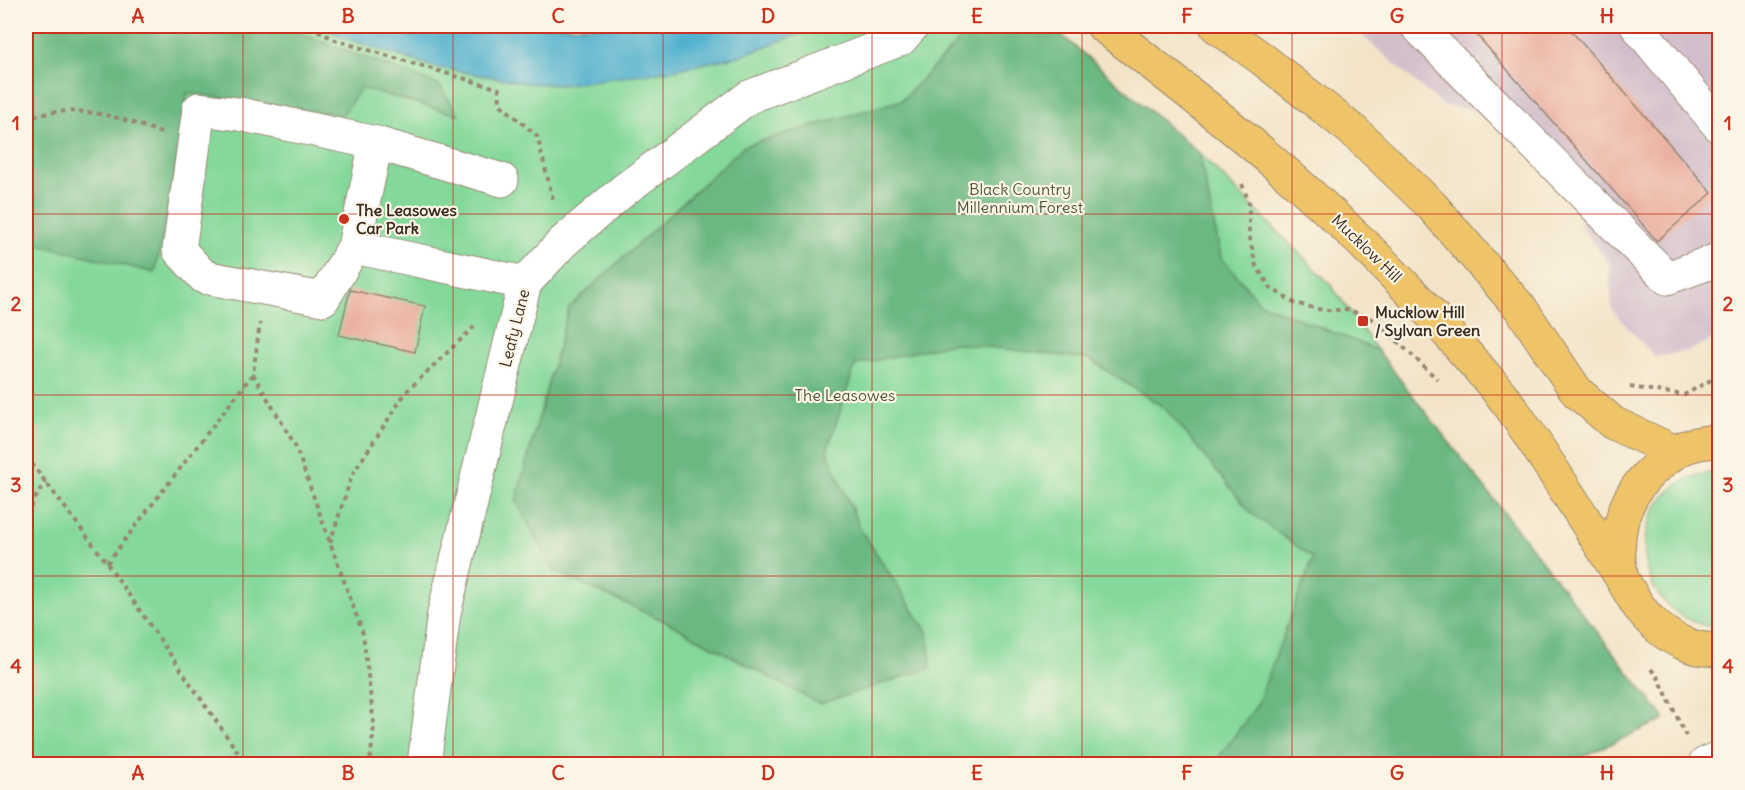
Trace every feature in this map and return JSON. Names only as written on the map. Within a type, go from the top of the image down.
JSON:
[{"type":"highway","name":"Mucklow Hill","points":[[1104,26],[1231,124],[1362,239],[1418,299],[1511,407],[1622,577],[1638,608],[1652,623],[1683,645],[1716,652]]},
{"type":"highway","points":[[1216,26],[1262,58],[1356,134],[1432,206],[1522,310],[1577,392],[1613,423],[1675,452]]},
{"type":"highway","name":"Mucklow Hill","points":[[1622,577],[1617,553],[1618,534],[1625,508],[1635,488],[1675,452],[1692,444],[1719,441]]},
{"type":"street","name":"Leafy Lane","points":[[424,765],[444,613],[525,283],[563,242],[624,190],[749,98],[901,39],[912,26]]},
{"type":"street","points":[[1417,26],[1667,278],[1719,259]]},
{"type":"street","points":[[1637,26],[1719,126]]},
{"type":"street","points":[[376,143],[354,247],[323,299],[204,278],[179,250],[199,109],[239,114],[376,143],[502,180]]},
{"type":"street","points":[[354,247],[525,283]]},
{"type":"street","points":[[1706,765],[1719,757]]},
{"type":"path","points":[[310,26],[335,40],[498,89],[500,104],[537,136],[563,242]]},
{"type":"path","points":[[26,120],[56,110],[128,119]]},
{"type":"path","points":[[1235,174],[1249,203],[1249,235],[1256,266],[1270,288],[1294,303],[1322,310],[1349,310],[1375,320],[1439,381]]},
{"type":"path","points":[[330,544],[352,475],[406,392],[484,317]]},
{"type":"path","points":[[107,563],[253,374],[260,320]]},
{"type":"path","points":[[253,374],[295,445],[363,634],[374,725],[370,765]]},
{"type":"path","points":[[1623,383],[1632,388],[1684,395],[1719,375]]},
{"type":"path","points":[[26,456],[107,563],[246,765]]},
{"type":"path","points":[[26,515],[45,481]]},
{"type":"shaded area","points":[[1351,26],[1719,26],[1719,336],[1688,351],[1655,357],[1612,310],[1609,262],[1581,227],[1575,196],[1500,114],[1442,105]]},
{"type":"green space","name":"The Leasowes","points":[[26,26],[1051,26],[1199,153],[1330,284],[1377,350],[1665,719],[1567,764],[26,764]]},
{"type":"green space","points":[[26,26],[281,26],[439,85],[459,115],[361,88],[342,115],[187,93],[181,142],[155,273],[26,241]]},
{"type":"green space","name":"Black Country Millennium Forest","points":[[973,26],[1051,26],[1199,153],[1221,257],[1260,303],[1377,350],[1665,719],[1567,764],[1214,764],[1257,705],[1313,558],[1251,513],[1165,408],[1089,359],[954,343],[855,365],[827,451],[861,530],[928,633],[931,668],[820,704],[667,622],[555,572],[516,501],[569,308],[744,146],[902,100]]},
{"type":"green space","points":[[1720,472],[1719,628],[1685,618],[1662,599],[1649,574],[1645,546],[1650,519],[1665,496],[1688,479]]},
{"type":"water","points":[[321,26],[821,26],[739,56],[673,70],[560,85],[528,83],[434,67],[347,39]]},
{"type":"building","points":[[1469,26],[1567,26],[1712,193],[1657,241]]},
{"type":"building","points":[[350,290],[425,306],[415,352],[339,335]]},
{"type":"place","name":"The Leasowes Car Park","points":[[344,219]]},
{"type":"place","name":"Mucklow Hill / Sylvan Green","points":[[1363,321]]}]
